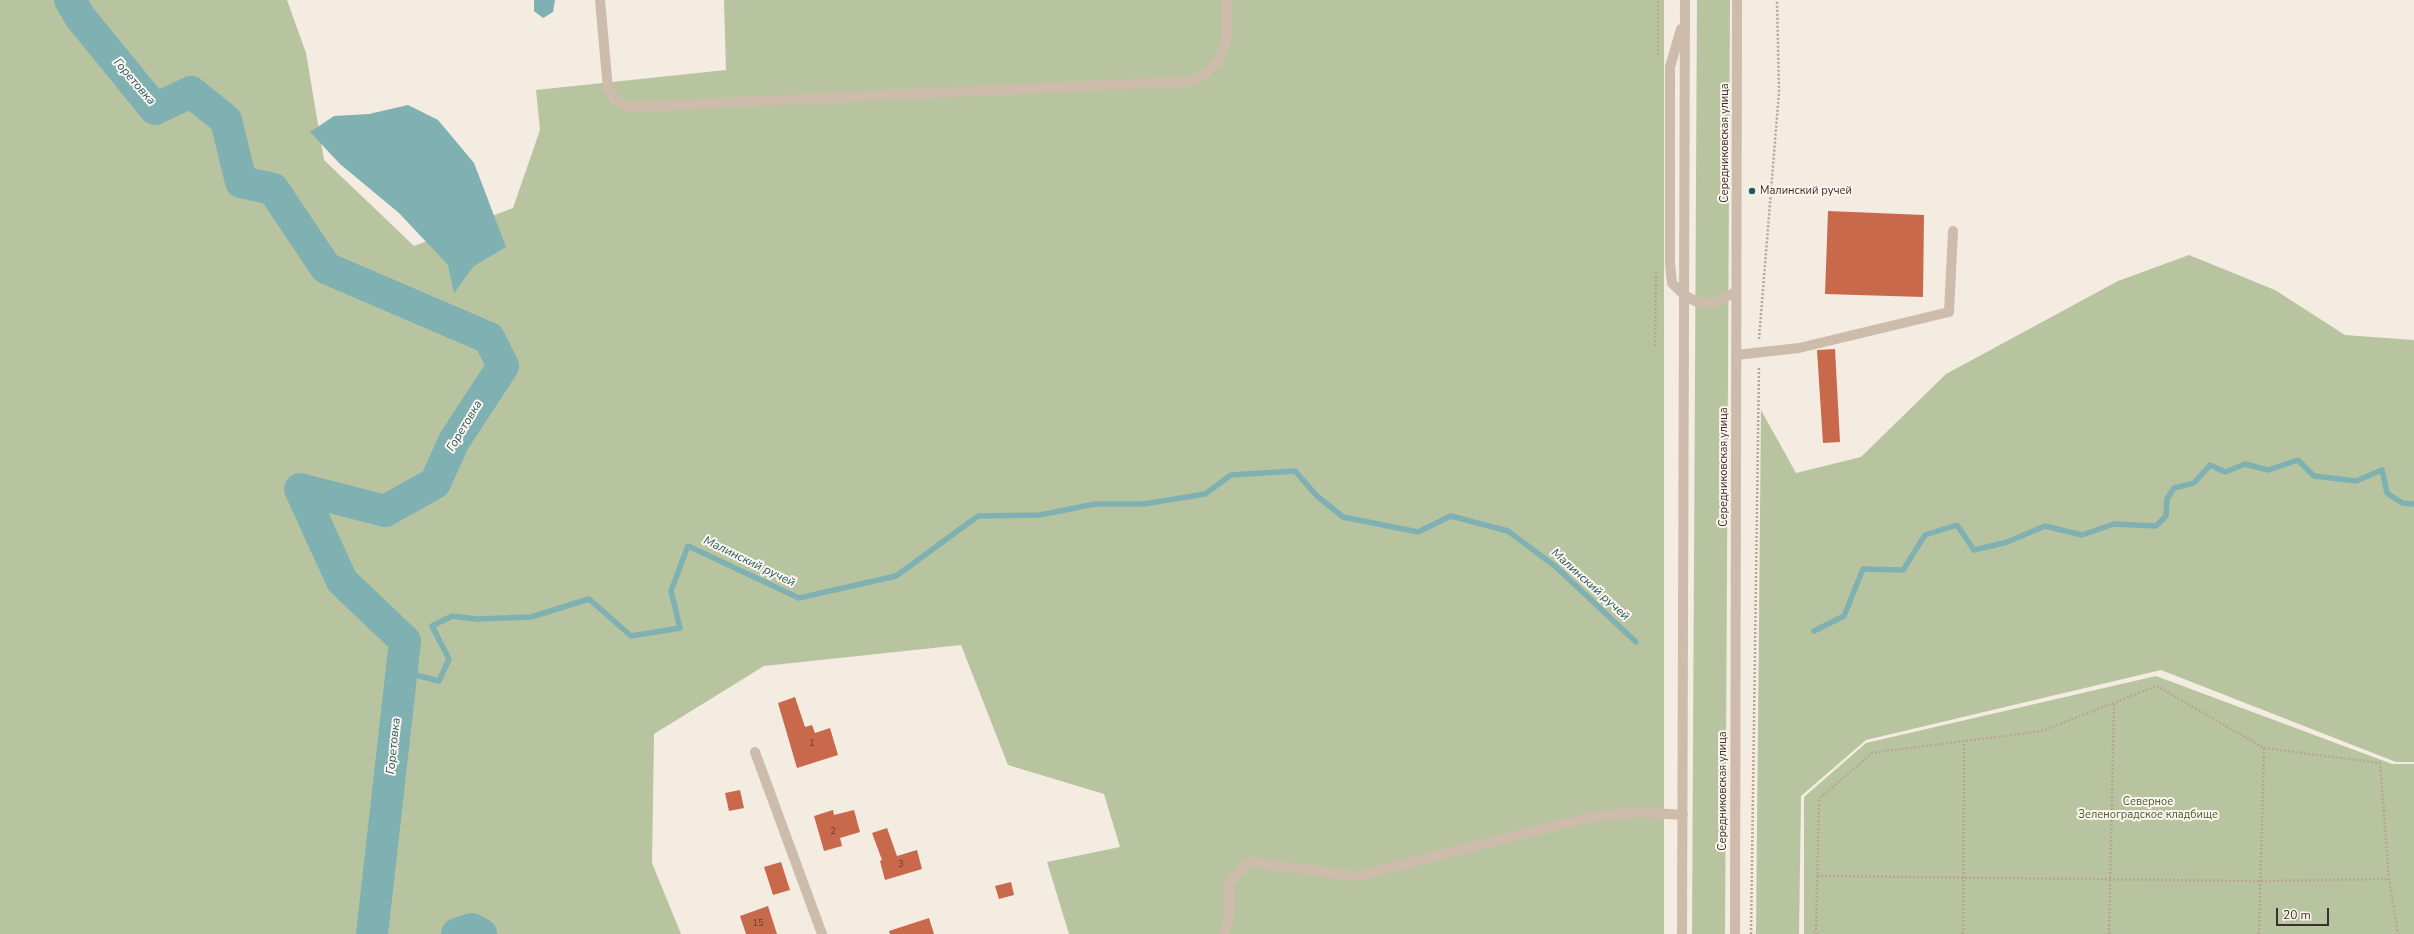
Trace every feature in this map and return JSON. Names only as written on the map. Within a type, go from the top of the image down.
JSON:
[{"type":"street","points":[[600,0],[608,89],[616,101],[628,107],[1193,81],[1208,72],[1220,57],[1227,37],[1227,0]]},
{"type":"street","points":[[1682,934],[1685,0]]},
{"type":"street","name":"Середниковская улица","points":[[1734,934],[1737,0]]},
{"type":"street","points":[[1685,15],[1670,67],[1670,256],[1672,283],[1684,295],[1699,303],[1713,303],[1736,292]]},
{"type":"street","points":[[1736,356],[1798,348],[1949,312],[1953,231]]},
{"type":"street","points":[[755,752],[822,934]]},
{"type":"street","points":[[1224,934],[1229,915],[1229,882],[1248,862],[1357,876],[1586,818],[1638,812],[1683,815]]},
{"type":"path","points":[[1751,934],[1759,353],[1779,92],[1777,0]]},
{"type":"path","points":[[1816,934],[1819,799],[1872,753],[2042,731],[2157,686],[2264,748],[2380,763],[2389,879],[2398,934]]},
{"type":"path","points":[[2109,934],[2114,703]]},
{"type":"path","points":[[1963,934],[1964,741]]},
{"type":"path","points":[[2260,934],[2259,881],[2264,748]]},
{"type":"path","points":[[1817,876],[2259,881],[2389,879]]},
{"type":"green space","points":[[0,0],[287,0],[306,53],[324,160],[414,246],[513,208],[540,130],[536,90],[726,70],[724,0],[1664,0],[1664,934],[1069,934],[1047,862],[1120,847],[1104,794],[1008,765],[961,645],[764,666],[654,734],[652,863],[681,934],[0,934]]},
{"type":"green space","points":[[1697,0],[1730,0],[1725,934],[1692,934]]},
{"type":"green space","points":[[2189,255],[2275,290],[2345,335],[2414,340],[2414,762],[2396,762],[2161,670],[1866,740],[1801,796],[1799,934],[1756,934],[1761,410],[1796,473],[1861,457],[1946,374],[2118,281]]},
{"type":"green space","name":"Северное Зеленоградское кладбище","points":[[2156,676],[2392,764],[2414,764],[2414,934],[1804,934],[1804,797],[1866,743]]},
{"type":"water","points":[[534,0],[555,0],[553,12],[543,18],[534,11]]},
{"type":"water","points":[[408,105],[438,120],[474,163],[506,247],[474,266],[454,293],[448,265],[399,213],[340,164],[310,132],[334,116],[369,114]]},
{"type":"building","points":[[1828,211],[1924,215],[1923,297],[1825,294]]},
{"type":"building","points":[[1835,349],[1840,442],[1823,443],[1817,350]]},
{"type":"building","points":[[795,697],[805,727],[812,725],[815,733],[830,728],[838,755],[797,768],[778,703]]},
{"type":"building","points":[[740,790],[744,808],[729,811],[725,793]]},
{"type":"building","points":[[833,810],[834,815],[854,810],[860,832],[840,838],[842,846],[824,851],[814,816]]},
{"type":"building","points":[[887,828],[897,856],[917,850],[922,869],[885,880],[880,861],[882,860],[872,833]]},
{"type":"building","points":[[781,862],[790,890],[773,895],[764,867]]},
{"type":"building","points":[[1011,882],[1014,895],[999,899],[995,886]]},
{"type":"building","points":[[768,906],[777,934],[746,934],[740,916]]},
{"type":"building","points":[[929,918],[934,934],[890,934],[889,931]]},
{"type":"waterway","name":"Горетовка","points":[[70,0],[80,17],[155,109],[191,92],[226,120],[241,182],[273,189],[326,268],[489,338],[503,366],[454,441],[435,483],[385,511],[300,489],[342,581],[405,641],[372,934]]},
{"type":"waterway","name":"Малинский ручей","points":[[1814,631],[1844,616],[1863,569],[1903,570],[1925,535],[1957,525],[1974,550],[2007,542],[2045,526],[2082,535],[2114,524],[2156,526],[2166,516],[2167,499],[2174,488],[2194,483],[2210,465],[2225,472],[2245,464],[2268,470],[2298,460],[2314,476],[2356,481],[2382,470],[2387,493],[2402,503],[2414,504]]},
{"type":"waterway","name":"Малинский ручей","points":[[402,675],[412,674],[439,681],[449,659],[432,626],[452,616],[476,619],[531,617],[589,599],[631,636],[680,628],[671,591],[688,546],[799,598],[896,576],[978,516],[1040,515],[1095,504],[1144,504],[1205,494],[1231,475],[1295,471],[1317,496],[1343,517],[1418,532],[1451,516],[1508,531],[1556,567],[1636,642]]},
{"type":"waterway","name":"Горетовка","points":[[457,934],[472,929],[481,934]]},
{"type":"place","name":"Малинский ручей","points":[[1752,191]]}]
